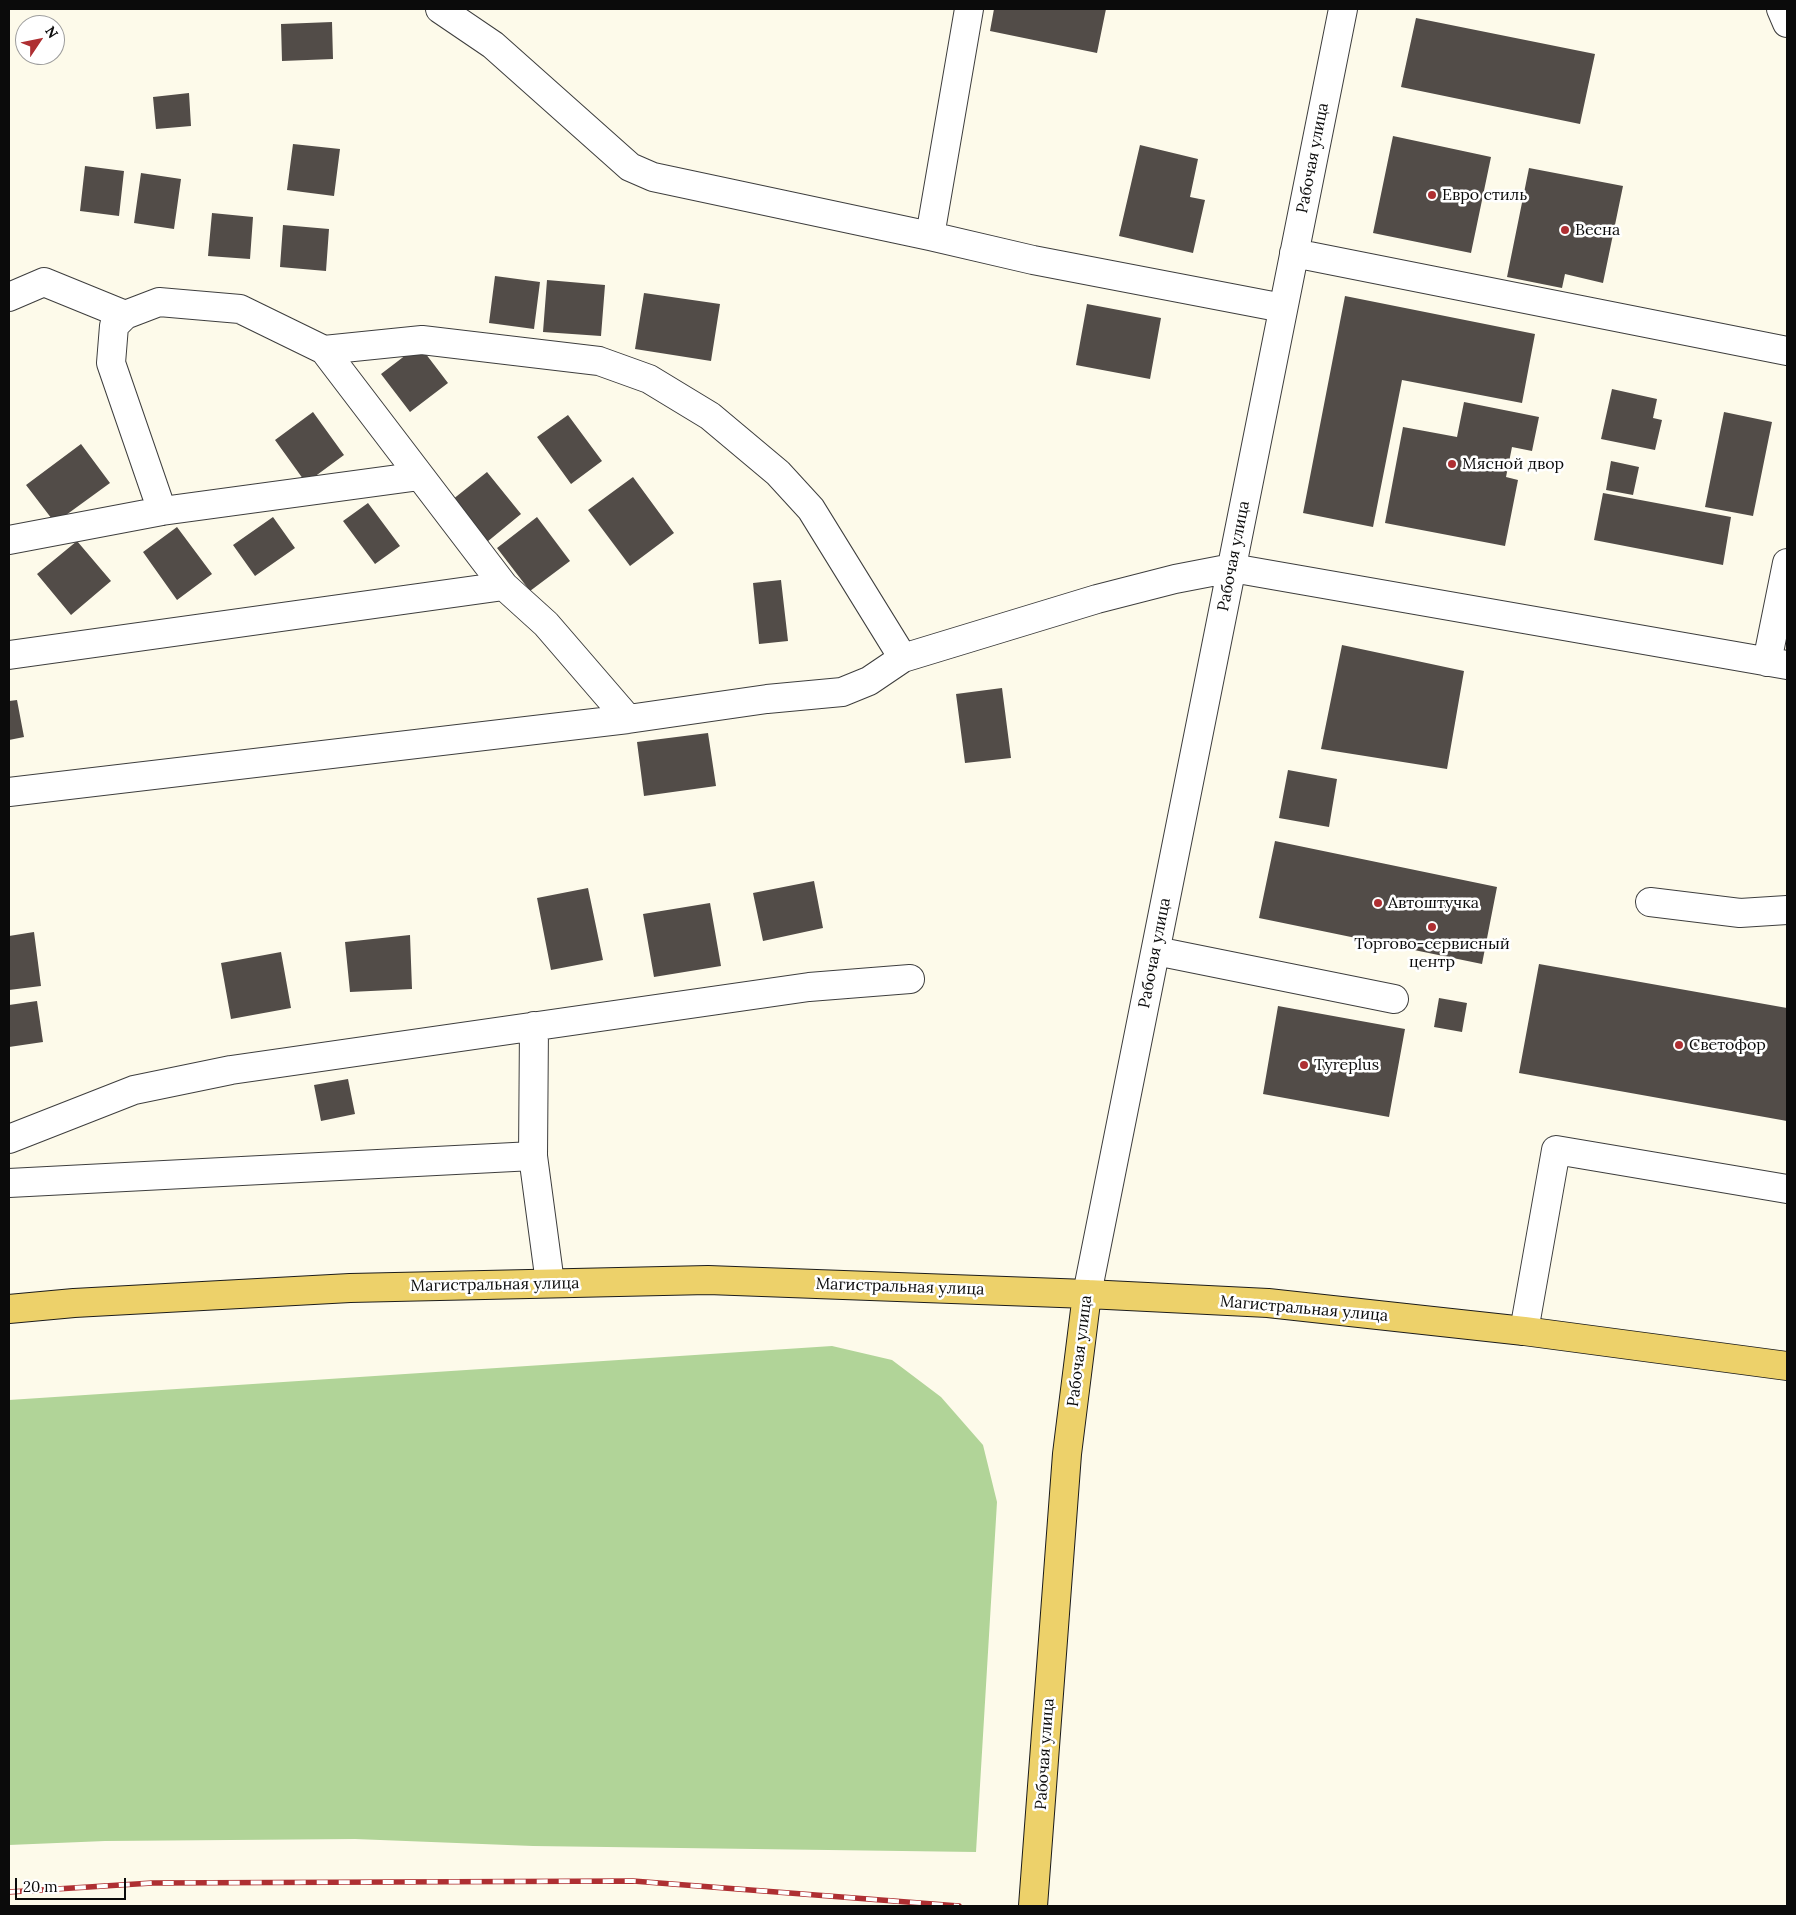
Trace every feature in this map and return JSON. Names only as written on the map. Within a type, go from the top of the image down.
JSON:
[{"type":"main road","name":"Магистральная улица","points":[[9,1309],[350,1288],[708,1280],[1087,1294],[1268,1303],[1524,1331],[1787,1366]]},
{"type":"main road","name":"Рабочая улица","points":[[1033,1906],[1067,1454],[1087,1294]]},
{"type":"street","points":[[440,9],[493,45],[630,167],[653,177],[1033,260],[1283,308]]},
{"type":"street","points":[[930,236],[969,9]]},
{"type":"street","name":"Рабочая улица","points":[[1087,1294],[1343,9]]},
{"type":"street","points":[[1781,9],[1787,23]]},
{"type":"street","points":[[1294,253],[1787,351]]},
{"type":"street","points":[[9,297],[44,282],[125,315]]},
{"type":"street","points":[[162,512],[111,364],[114,326],[125,315],[159,302],[240,309],[324,350],[504,586],[546,624],[628,719]]},
{"type":"street","points":[[324,350],[422,340],[599,361],[649,379],[710,416],[778,473],[811,509],[903,658]]},
{"type":"street","points":[[9,540],[162,512],[420,476]]},
{"type":"street","points":[[9,792],[628,719],[767,699],[842,692],[869,681],[903,658],[1097,599],[1175,579],[1232,568],[1777,663],[1787,563]]},
{"type":"street","points":[[9,655],[504,586]]},
{"type":"street","points":[[1650,902],[1740,912],[1787,910]]},
{"type":"street","points":[[1156,951],[1394,999]]},
{"type":"street","points":[[9,1139],[134,1090],[231,1070],[809,987],[910,979]]},
{"type":"street","points":[[534,1026],[533,1156],[550,1283]]},
{"type":"street","points":[[1524,1331],[1556,1150],[1787,1188]]},
{"type":"street","points":[[9,1182],[533,1156]]},
{"type":"green space","points":[[832,1346],[892,1360],[941,1397],[983,1445],[997,1502],[976,1852],[533,1846],[355,1839],[105,1841],[9,1845],[9,1400]]},
{"type":"building","points":[[994,9],[1106,9],[1097,53],[990,31]]},
{"type":"building","points":[[1416,18],[1595,54],[1580,124],[1401,87]]},
{"type":"building","points":[[332,22],[333,59],[282,61],[281,24]]},
{"type":"building","points":[[189,93],[191,126],[156,129],[153,97]]},
{"type":"building","name":"Евро стиль","points":[[1393,136],[1491,157],[1471,253],[1373,233]]},
{"type":"building","points":[[293,144],[340,149],[334,196],[287,190]]},
{"type":"building","points":[[1140,145],[1198,159],[1190,197],[1205,200],[1193,253],[1119,236]]},
{"type":"building","points":[[85,166],[124,171],[119,216],[80,211]]},
{"type":"building","name":"Весна","points":[[1529,168],[1623,186],[1603,283],[1565,274],[1562,288],[1507,277]]},
{"type":"building","points":[[141,173],[181,179],[174,229],[134,223]]},
{"type":"building","points":[[212,213],[253,217],[250,259],[208,256]]},
{"type":"building","points":[[283,225],[329,229],[326,271],[280,267]]},
{"type":"building","points":[[495,276],[540,282],[534,329],[489,323]]},
{"type":"building","points":[[547,280],[605,285],[601,336],[543,332]]},
{"type":"building","points":[[644,293],[720,304],[711,361],[635,349]]},
{"type":"building","points":[[1345,296],[1535,334],[1522,403],[1402,380],[1373,527],[1303,513]]},
{"type":"building","points":[[1087,304],[1161,318],[1150,379],[1076,365]]},
{"type":"building","points":[[419,345],[448,383],[410,412],[381,374]]},
{"type":"building","points":[[1612,389],[1657,399],[1653,418],[1662,420],[1655,450],[1601,439]]},
{"type":"building","name":"Мясной двор","points":[[1464,402],[1539,417],[1532,451],[1512,447],[1506,477],[1518,480],[1505,546],[1385,523],[1403,427],[1457,437]]},
{"type":"building","points":[[313,412],[344,455],[306,483],[275,440]]},
{"type":"building","points":[[1724,412],[1772,422],[1753,516],[1705,507]]},
{"type":"building","points":[[568,415],[602,461],[571,484],[537,437]]},
{"type":"building","points":[[81,444],[110,483],[55,523],[26,485]]},
{"type":"building","points":[[1611,461],[1639,467],[1633,495],[1606,490]]},
{"type":"building","points":[[487,472],[521,514],[487,542],[452,500]]},
{"type":"building","points":[[633,477],[674,533],[630,566],[588,510]]},
{"type":"building","points":[[1603,493],[1731,517],[1723,565],[1594,540]]},
{"type":"building","points":[[368,503],[400,546],[375,564],[343,521]]},
{"type":"building","points":[[273,517],[295,548],[255,576],[233,545]]},
{"type":"building","points":[[537,517],[570,561],[530,591],[497,548]]},
{"type":"building","points":[[177,527],[212,574],[177,600],[143,552]]},
{"type":"building","points":[[77,541],[111,581],[71,615],[37,574]]},
{"type":"building","points":[[781,580],[788,641],[759,644],[753,583]]},
{"type":"building","points":[[1342,645],[1464,671],[1447,769],[1321,749]]},
{"type":"building","points":[[1002,688],[1011,758],[965,763],[956,694]]},
{"type":"building","points":[[17,700],[24,737],[9,740],[9,701]]},
{"type":"building","points":[[708,733],[716,786],[644,796],[637,742]]},
{"type":"building","points":[[1288,770],[1337,779],[1329,827],[1279,818]]},
{"type":"building","name":"Автоштучка","points":[[1275,841],[1497,887],[1482,964],[1259,918]]},
{"type":"building","points":[[814,881],[823,928],[763,941],[753,893]]},
{"type":"building","points":[[588,888],[603,960],[551,970],[537,898]]},
{"type":"building","points":[[710,903],[721,966],[654,977],[643,914]]},
{"type":"building","points":[[34,932],[41,986],[9,990],[9,936]]},
{"type":"building","points":[[410,935],[412,989],[350,992],[345,942]]},
{"type":"building","points":[[281,952],[291,1008],[231,1019],[221,963]]},
{"type":"building","name":"Светофор","points":[[1539,964],[1787,1008],[1787,1121],[1519,1073]]},
{"type":"building","points":[[1439,998],[1467,1003],[1462,1032],[1434,1027]]},
{"type":"building","points":[[37,1001],[43,1042],[9,1047],[9,1005]]},
{"type":"building","points":[[1278,1006],[1405,1029],[1389,1117],[1263,1094]]},
{"type":"building","points":[[348,1079],[355,1114],[321,1121],[314,1085]]},
{"type":"railway","points":[[9,1892],[152,1883],[633,1881],[959,1906]]},
{"type":"place","name":"Евро стиль","points":[[1432,195]]},
{"type":"place","name":"Весна","points":[[1565,230]]},
{"type":"place","name":"Мясной двор","points":[[1452,464]]},
{"type":"place","name":"Автоштучка","points":[[1378,903]]},
{"type":"place","name":"Торгово-сервисный центр","points":[[1432,927]]},
{"type":"place","name":"Светофор","points":[[1679,1045]]},
{"type":"place","name":"Tyreplus","points":[[1304,1065]]}]
